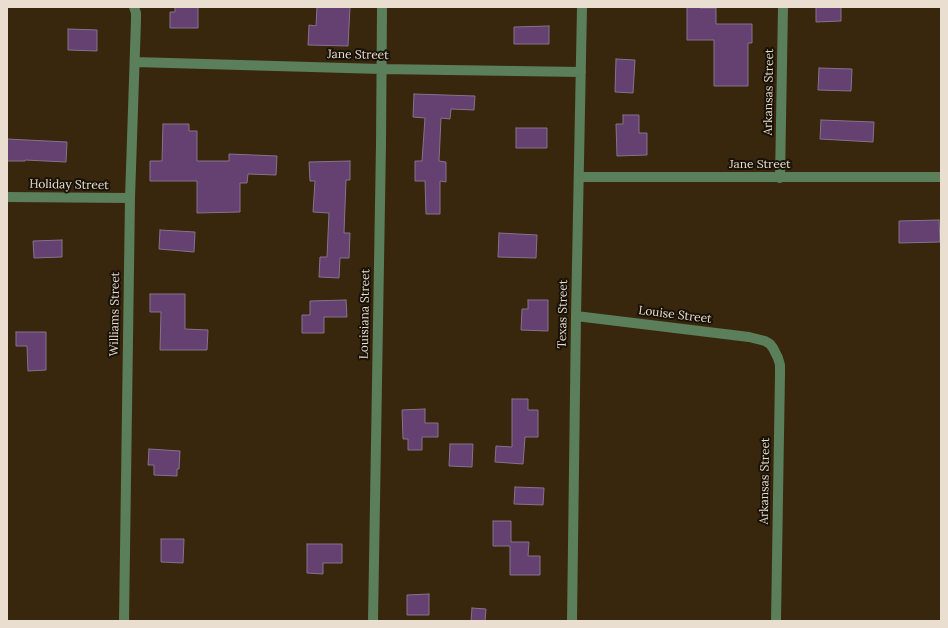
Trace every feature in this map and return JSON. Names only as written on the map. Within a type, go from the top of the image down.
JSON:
[{"type":"street","name":"Williams Street","points":[[124,621],[130,198],[136,20],[134,7]]},
{"type":"street","name":"Louisiana Street","points":[[373,621],[382,7]]},
{"type":"street","name":"Texas Street","points":[[572,621],[582,7]]},
{"type":"street","name":"Arkansas Street","points":[[780,178],[783,7]]},
{"type":"street","name":"Jane Street","points":[[135,62],[381,69],[581,72]]},
{"type":"street","name":"Jane Street","points":[[579,177],[941,177]]},
{"type":"street","name":"Holiday Street","points":[[7,197],[130,198]]},
{"type":"street","name":"Louise Street","points":[[576,316],[749,337],[765,341],[770,344]]},
{"type":"street","name":"Arkansas Street","points":[[770,344],[776,353],[780,365],[776,621]]},
{"type":"building","points":[[175,7],[198,7],[198,28],[170,28],[170,12],[175,12]]},
{"type":"building","points":[[317,7],[350,7],[348,46],[308,45],[309,25],[316,26]]},
{"type":"building","points":[[687,7],[716,8],[716,24],[752,24],[752,43],[748,43],[748,86],[714,86],[714,40],[687,40]]},
{"type":"building","points":[[816,7],[841,7],[841,21],[816,22]]},
{"type":"building","points":[[549,26],[549,44],[514,44],[514,27]]},
{"type":"building","points":[[68,29],[97,30],[97,51],[68,50]]},
{"type":"building","points":[[616,59],[635,60],[633,93],[615,92]]},
{"type":"building","points":[[819,68],[852,69],[851,91],[818,90]]},
{"type":"building","points":[[414,94],[475,96],[474,110],[451,109],[450,119],[441,118],[439,161],[446,162],[446,182],[440,181],[440,214],[426,214],[425,181],[415,181],[415,161],[422,161],[425,118],[413,117]]},
{"type":"building","points":[[623,115],[639,115],[639,133],[647,133],[647,155],[617,156],[616,124],[623,124]]},
{"type":"building","points":[[821,120],[874,122],[873,142],[820,139]]},
{"type":"building","points":[[163,124],[189,124],[189,131],[197,131],[197,161],[229,161],[229,154],[277,156],[276,175],[248,174],[247,183],[240,183],[240,212],[197,213],[197,181],[150,181],[150,161],[162,161]]},
{"type":"building","points":[[516,128],[547,128],[547,148],[516,148]]},
{"type":"building","points":[[7,139],[67,142],[66,162],[25,160],[7,161]]},
{"type":"building","points":[[350,161],[350,180],[346,180],[344,233],[350,233],[349,258],[340,258],[339,278],[319,277],[320,257],[327,257],[329,213],[313,212],[315,181],[310,181],[309,162]]},
{"type":"building","points":[[939,220],[940,242],[899,243],[899,221]]},
{"type":"building","points":[[160,230],[195,232],[194,252],[159,249]]},
{"type":"building","points":[[499,233],[537,235],[536,258],[498,257]]},
{"type":"building","points":[[62,240],[62,257],[34,258],[33,241]]},
{"type":"building","points":[[150,294],[185,294],[185,329],[208,330],[207,350],[160,350],[161,312],[150,312]]},
{"type":"building","points":[[346,300],[347,317],[324,317],[324,333],[302,333],[302,315],[310,315],[310,301]]},
{"type":"building","points":[[528,300],[548,300],[548,331],[521,330],[522,309],[528,309]]},
{"type":"building","points":[[16,332],[46,332],[46,370],[28,371],[27,346],[16,346]]},
{"type":"building","points":[[512,399],[528,399],[528,410],[538,410],[538,437],[525,437],[523,464],[495,462],[496,446],[512,447]]},
{"type":"building","points":[[425,409],[425,423],[438,423],[438,437],[422,437],[422,450],[408,450],[408,439],[403,439],[402,410]]},
{"type":"building","points":[[450,444],[473,444],[472,467],[449,466]]},
{"type":"building","points":[[149,449],[180,451],[177,476],[154,475],[154,465],[148,465]]},
{"type":"building","points":[[515,487],[544,488],[543,505],[514,504]]},
{"type":"building","points":[[493,521],[511,521],[511,542],[529,542],[528,556],[540,556],[540,575],[510,575],[510,546],[493,546]]},
{"type":"building","points":[[161,539],[184,539],[183,563],[161,562]]},
{"type":"building","points":[[307,544],[342,544],[342,563],[323,563],[323,574],[307,573]]},
{"type":"building","points":[[429,594],[429,615],[407,615],[407,595]]},
{"type":"building","points":[[472,608],[486,609],[485,621],[471,621]]}]
